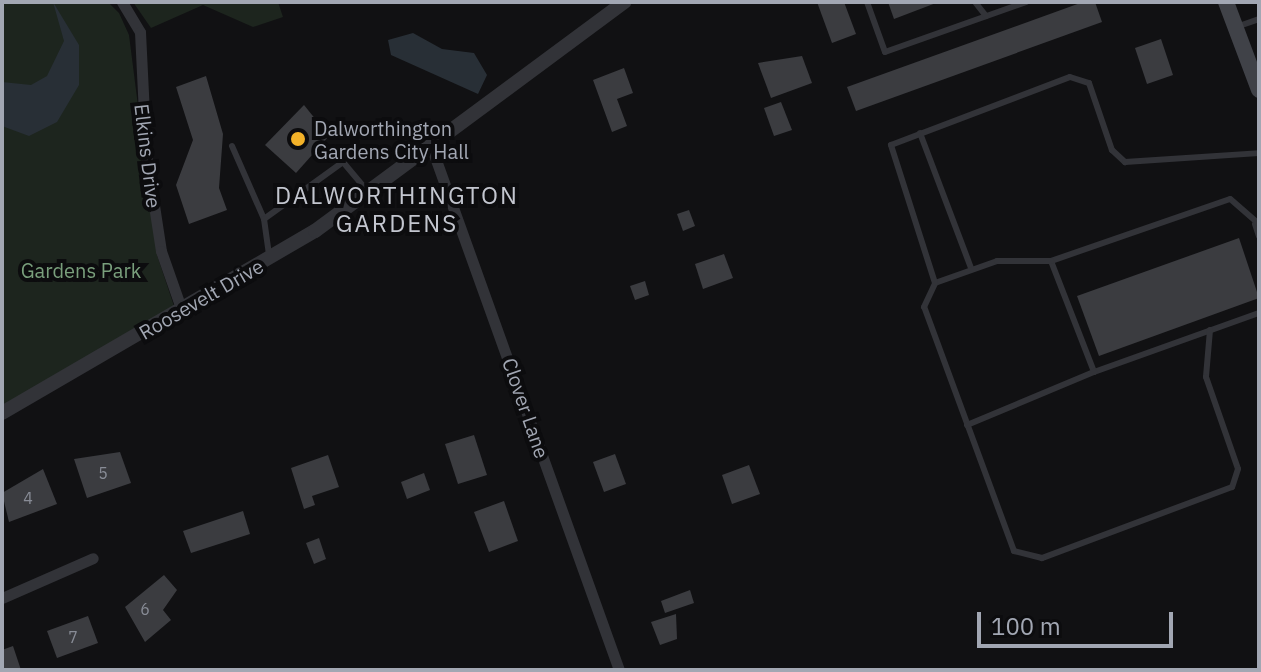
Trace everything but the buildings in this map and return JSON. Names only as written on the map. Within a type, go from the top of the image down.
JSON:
[{"type":"main road","points":[[1226,2],[1259,90]]},
{"type":"street","name":"Elkins Drive","points":[[122,2],[140,32],[146,153],[161,251],[182,311]]},
{"type":"street","name":"Roosevelt Drive","points":[[2,413],[269,259],[368,192],[625,2]]},
{"type":"street","name":"Clover Lane","points":[[431,146],[619,670]]},
{"type":"street","points":[[2,598],[93,558]]},
{"type":"lane","points":[[867,2],[885,52],[1026,2]]},
{"type":"lane","points":[[975,2],[986,16]]},
{"type":"lane","points":[[1235,27],[1259,19]]},
{"type":"lane","points":[[1210,330],[1206,377],[1238,469],[1232,487],[1214,497],[1028,558],[1014,551],[924,307],[935,283],[891,145],[1070,77],[1089,83],[1112,150],[1125,162],[1259,153]]},
{"type":"lane","points":[[920,133],[971,268]]},
{"type":"lane","points":[[232,146],[264,219],[269,259]]},
{"type":"lane","points":[[264,219],[343,162],[368,192]]},
{"type":"lane","points":[[935,283],[971,268],[1051,261],[1230,199],[1257,224],[1259,236]]},
{"type":"lane","points":[[1051,261],[1094,372]]},
{"type":"lane","points":[[967,425],[1094,372],[1259,313]]},
{"type":"green space","name":"Gardens Park","points":[[2,2],[108,2],[119,13],[129,35],[157,255],[175,309],[2,409]]},
{"type":"green space","points":[[133,2],[278,2],[283,17],[253,27],[203,5],[151,28]]},
{"type":"shaded area","points":[[53,2],[79,45],[79,85],[57,122],[29,136],[2,126],[2,82],[31,85],[47,76],[64,41]]},
{"type":"shaded area","points":[[413,33],[442,49],[474,53],[487,75],[478,94],[391,55],[388,40]]},
{"type":"place","name":"Dalworthington Gardens City Hall","points":[[298,139]]},
{"type":"district","name":"DALWORTHINGTON GARDENS","points":[[397,210]]}]
